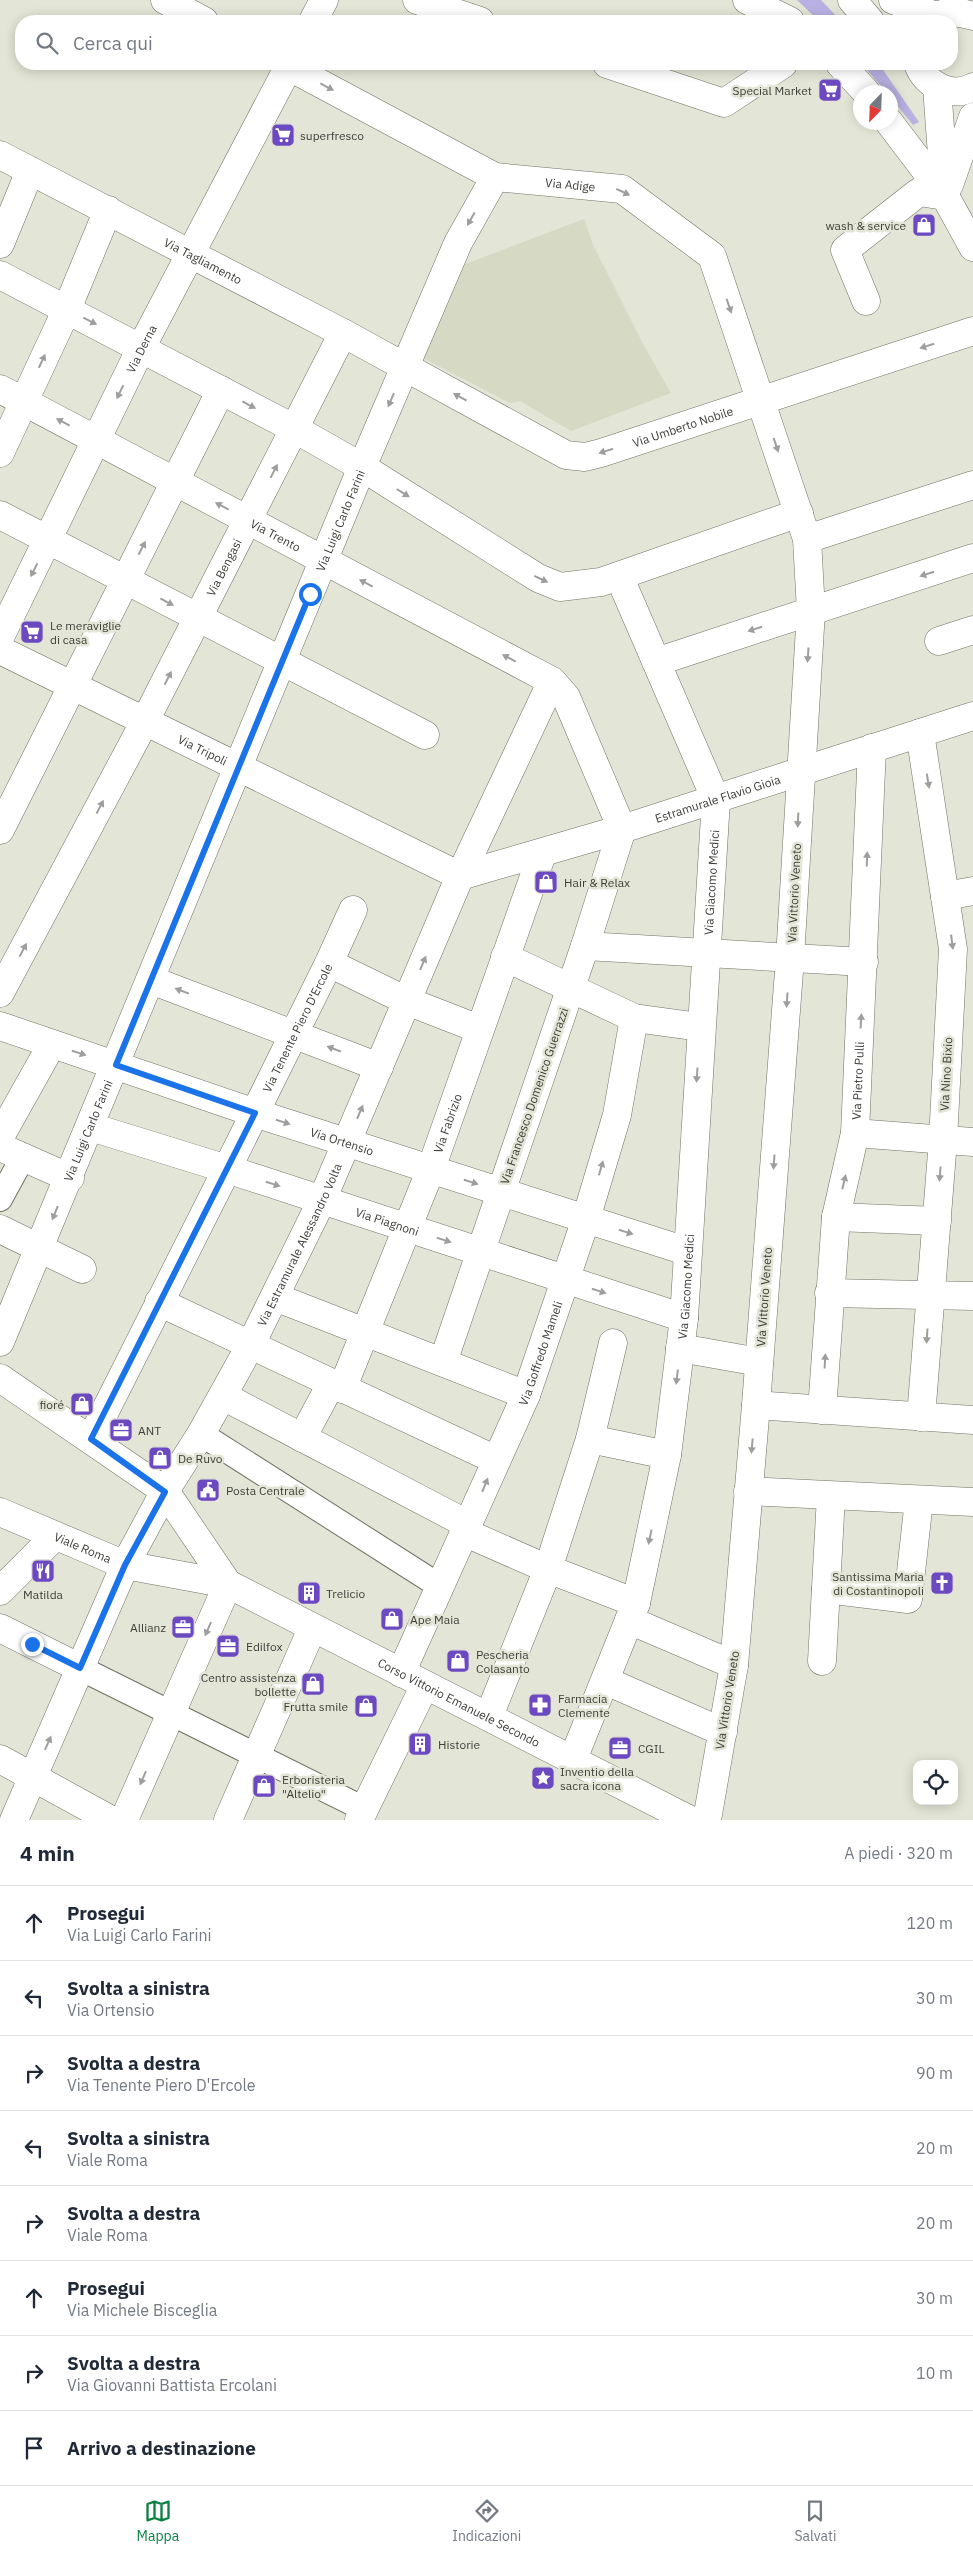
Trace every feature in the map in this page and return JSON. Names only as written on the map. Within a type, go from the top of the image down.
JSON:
[{"type":"street","points":[[164,0],[193,15]]},
{"type":"street","points":[[316,15],[324,0]]},
{"type":"street","points":[[417,0],[462,15]]},
{"type":"street","points":[[747,0],[778,15]]},
{"type":"street","points":[[852,0],[865,15]]},
{"type":"street","points":[[893,0],[951,13]]},
{"type":"street","name":"Via Derna","points":[[0,637],[49,541],[142,348],[285,70]]},
{"type":"street","name":"Via Adige","points":[[297,70],[495,176],[622,189],[712,256],[807,538],[811,611]]},
{"type":"street","points":[[625,70],[724,103],[774,70]]},
{"type":"street","points":[[846,70],[860,85]]},
{"type":"street","points":[[922,71],[958,91],[973,87]]},
{"type":"street","points":[[922,71],[945,196]]},
{"type":"street","points":[[945,196],[973,117]]},
{"type":"street","points":[[895,130],[945,196],[973,247]]},
{"type":"street","name":"Via Tagliamento","points":[[0,155],[191,253],[405,367]]},
{"type":"street","points":[[0,244],[30,171]]},
{"type":"street","name":"Via Luigi Carlo Farini","points":[[0,1342],[70,1178],[362,468],[458,243],[495,176]]},
{"type":"street","points":[[866,301],[845,250],[919,192],[945,196]]},
{"type":"street","points":[[0,453],[12,395],[66,309],[108,210]]},
{"type":"street","points":[[0,275],[295,429],[362,468],[538,578],[560,587],[582,586],[619,576],[799,513]]},
{"type":"street","name":"Via Umberto Nobile","points":[[405,367],[566,455],[575,457],[601,453],[973,331]]},
{"type":"street","name":"Via Bengasi","points":[[0,993],[145,721],[343,333]]},
{"type":"street","points":[[0,830],[221,390]]},
{"type":"street","name":"Via Trento","points":[[12,395],[552,681]]},
{"type":"street","points":[[807,538],[973,485]]},
{"type":"street","points":[[0,515],[425,735]]},
{"type":"street","points":[[656,662],[973,558]]},
{"type":"street","points":[[619,576],[716,800]]},
{"type":"street","name":"Via Vittorio Veneto","points":[[707,1820],[734,1665],[790,958],[811,611]]},
{"type":"street","points":[[938,641],[973,630]]},
{"type":"street","name":"Via Tripoli","points":[[0,650],[460,876]]},
{"type":"street","points":[[552,681],[566,697],[622,830]]},
{"type":"street","name":"Via Estramurale Alessandro Volta","points":[[165,1492],[202,1434],[250,1346],[322,1200],[460,876],[552,681]]},
{"type":"street","name":"Estramurale Flavio Gioia","points":[[460,876],[622,830],[973,716]]},
{"type":"street","name":"Via Nino Bixio","points":[[920,733],[953,949],[943,1140],[921,1416]]},
{"type":"street","name":"Via Pietro Pulli","points":[[822,1410],[836,1217],[855,1133],[872,748]]},
{"type":"street","name":"Via Giacomo Medici","points":[[573,1759],[606,1681],[632,1611],[667,1455],[684,1318],[686,1252],[716,800]]},
{"type":"street","name":"Via Francesco Domenico Guerrazzi","points":[[443,1362],[571,988],[622,830]]},
{"type":"street","name":"Via Fabrizio","points":[[302,1438],[337,1386],[366,1332],[431,1169],[542,854]]},
{"type":"street","points":[[945,896],[973,891]]},
{"type":"street","name":"Via Tenente Piero D'Ercole","points":[[91,1439],[255,1113],[292,1034],[329,963],[352,910]]},
{"type":"street","points":[[585,946],[864,962]]},
{"type":"street","points":[[505,957],[634,1018],[700,1027]]},
{"type":"street","points":[[329,963],[407,1001],[479,1029]]},
{"type":"street","points":[[151,980],[379,1067]]},
{"type":"street","name":"Via Goffredo Mameli","points":[[361,1815],[413,1679],[441,1588],[526,1395],[566,1280],[617,1115],[634,1018]]},
{"type":"street","name":"Via Ortensio","points":[[0,1026],[255,1113],[686,1252]]},
{"type":"street","points":[[0,1137],[52,1044]]},
{"type":"street","name":"Via Piagnoni","points":[[90,1127],[227,1169],[684,1318]]},
{"type":"street","points":[[855,1133],[973,1142]]},
{"type":"street","points":[[0,1199],[12,1152],[70,1178]]},
{"type":"street","points":[[836,1217],[937,1221]]},
{"type":"street","points":[[0,1230],[82,1270]]},
{"type":"street","points":[[830,1293],[973,1296]]},
{"type":"street","points":[[275,1297],[526,1395]]},
{"type":"street","points":[[159,1302],[496,1460]]},
{"type":"street","points":[[489,1716],[548,1569],[590,1439],[613,1343]]},
{"type":"street","points":[[680,1348],[759,1362]]},
{"type":"street","points":[[0,1378],[91,1439],[165,1492]]},
{"type":"street","points":[[223,1396],[467,1529],[632,1611],[734,1665]]},
{"type":"street","points":[[756,1405],[973,1420]]},
{"type":"street","points":[[202,1434],[441,1588]]},
{"type":"street","points":[[590,1439],[667,1455]]},
{"type":"street","points":[[748,1491],[973,1502]]},
{"type":"street","name":"Viale Roma","points":[[0,1512],[125,1565],[165,1492]]},
{"type":"street","name":"Corso Vittorio Emanuele Secondo","points":[[165,1492],[228,1584]]},
{"type":"street","points":[[822,1661],[831,1496]]},
{"type":"street","points":[[826,1589],[908,1599],[920,1500]]},
{"type":"street","points":[[0,1591],[55,1536]]},
{"type":"street","points":[[14,1820],[125,1565]]},
{"type":"street","name":"Corso Vittorio Emanuele Secondo","points":[[125,1565],[228,1584],[312,1629],[489,1716],[690,1820]]},
{"type":"street","points":[[124,1820],[228,1584]]},
{"type":"street","points":[[0,1628],[257,1756],[361,1815]]},
{"type":"street","points":[[228,1820],[312,1629]]},
{"type":"street","points":[[606,1681],[723,1732]]},
{"type":"street","points":[[0,1759],[111,1820]]},
{"type":"shaded area","points":[[797,0],[821,0],[835,15],[813,15]]},
{"type":"shaded area","points":[[867,70],[883,70],[893,85],[880,85]]},
{"type":"shaded area","points":[[898,92],[919,122],[913,125],[898,107]]},
{"type":"shaded area","points":[[584,219],[593,245],[643,344],[671,393],[571,431],[520,401],[510,403],[421,357],[460,266]]},
{"type":"place","name":"Special Market","points":[[830,90]]},
{"type":"place","name":"superfresco","points":[[283,135]]},
{"type":"place","name":"wash & service","points":[[924,225]]},
{"type":"place","name":"Le meraviglie di casa","points":[[32,632]]},
{"type":"place","name":"Hair & Relax","points":[[546,882]]},
{"type":"place","name":"fioré","points":[[82,1404]]},
{"type":"place","name":"ANT","points":[[121,1430]]},
{"type":"place","name":"De Ruvo","points":[[160,1458]]},
{"type":"place","name":"Posta Centrale","points":[[208,1490]]},
{"type":"place","name":"Matilda","points":[[43,1571]]},
{"type":"place","name":"Santissima Maria di Costantinopoli","points":[[942,1583]]},
{"type":"place","name":"Trelicio","points":[[309,1593]]},
{"type":"place","name":"Ape Maia","points":[[392,1619]]},
{"type":"place","name":"Allianz","points":[[183,1627]]},
{"type":"place","name":"Edilfox","points":[[228,1646]]},
{"type":"place","name":"Pescheria Colasanto","points":[[458,1661]]},
{"type":"place","name":"Centro assistenza bollette","points":[[313,1684]]},
{"type":"place","name":"Farmacia Clemente","points":[[540,1705]]},
{"type":"place","name":"Frutta smile","points":[[366,1706]]},
{"type":"place","name":"Historie","points":[[420,1744]]},
{"type":"place","name":"CGIL","points":[[620,1748]]},
{"type":"place","name":"Inventio della sacra icona","points":[[543,1778]]},
{"type":"place","name":"Erboristeria \"Altelio\"","points":[[264,1786]]},
{"type":"route","points":[[32,1644],[80,1668],[125,1565],[165,1492],[91,1439],[255,1113],[116,1065],[310,594]]}]
